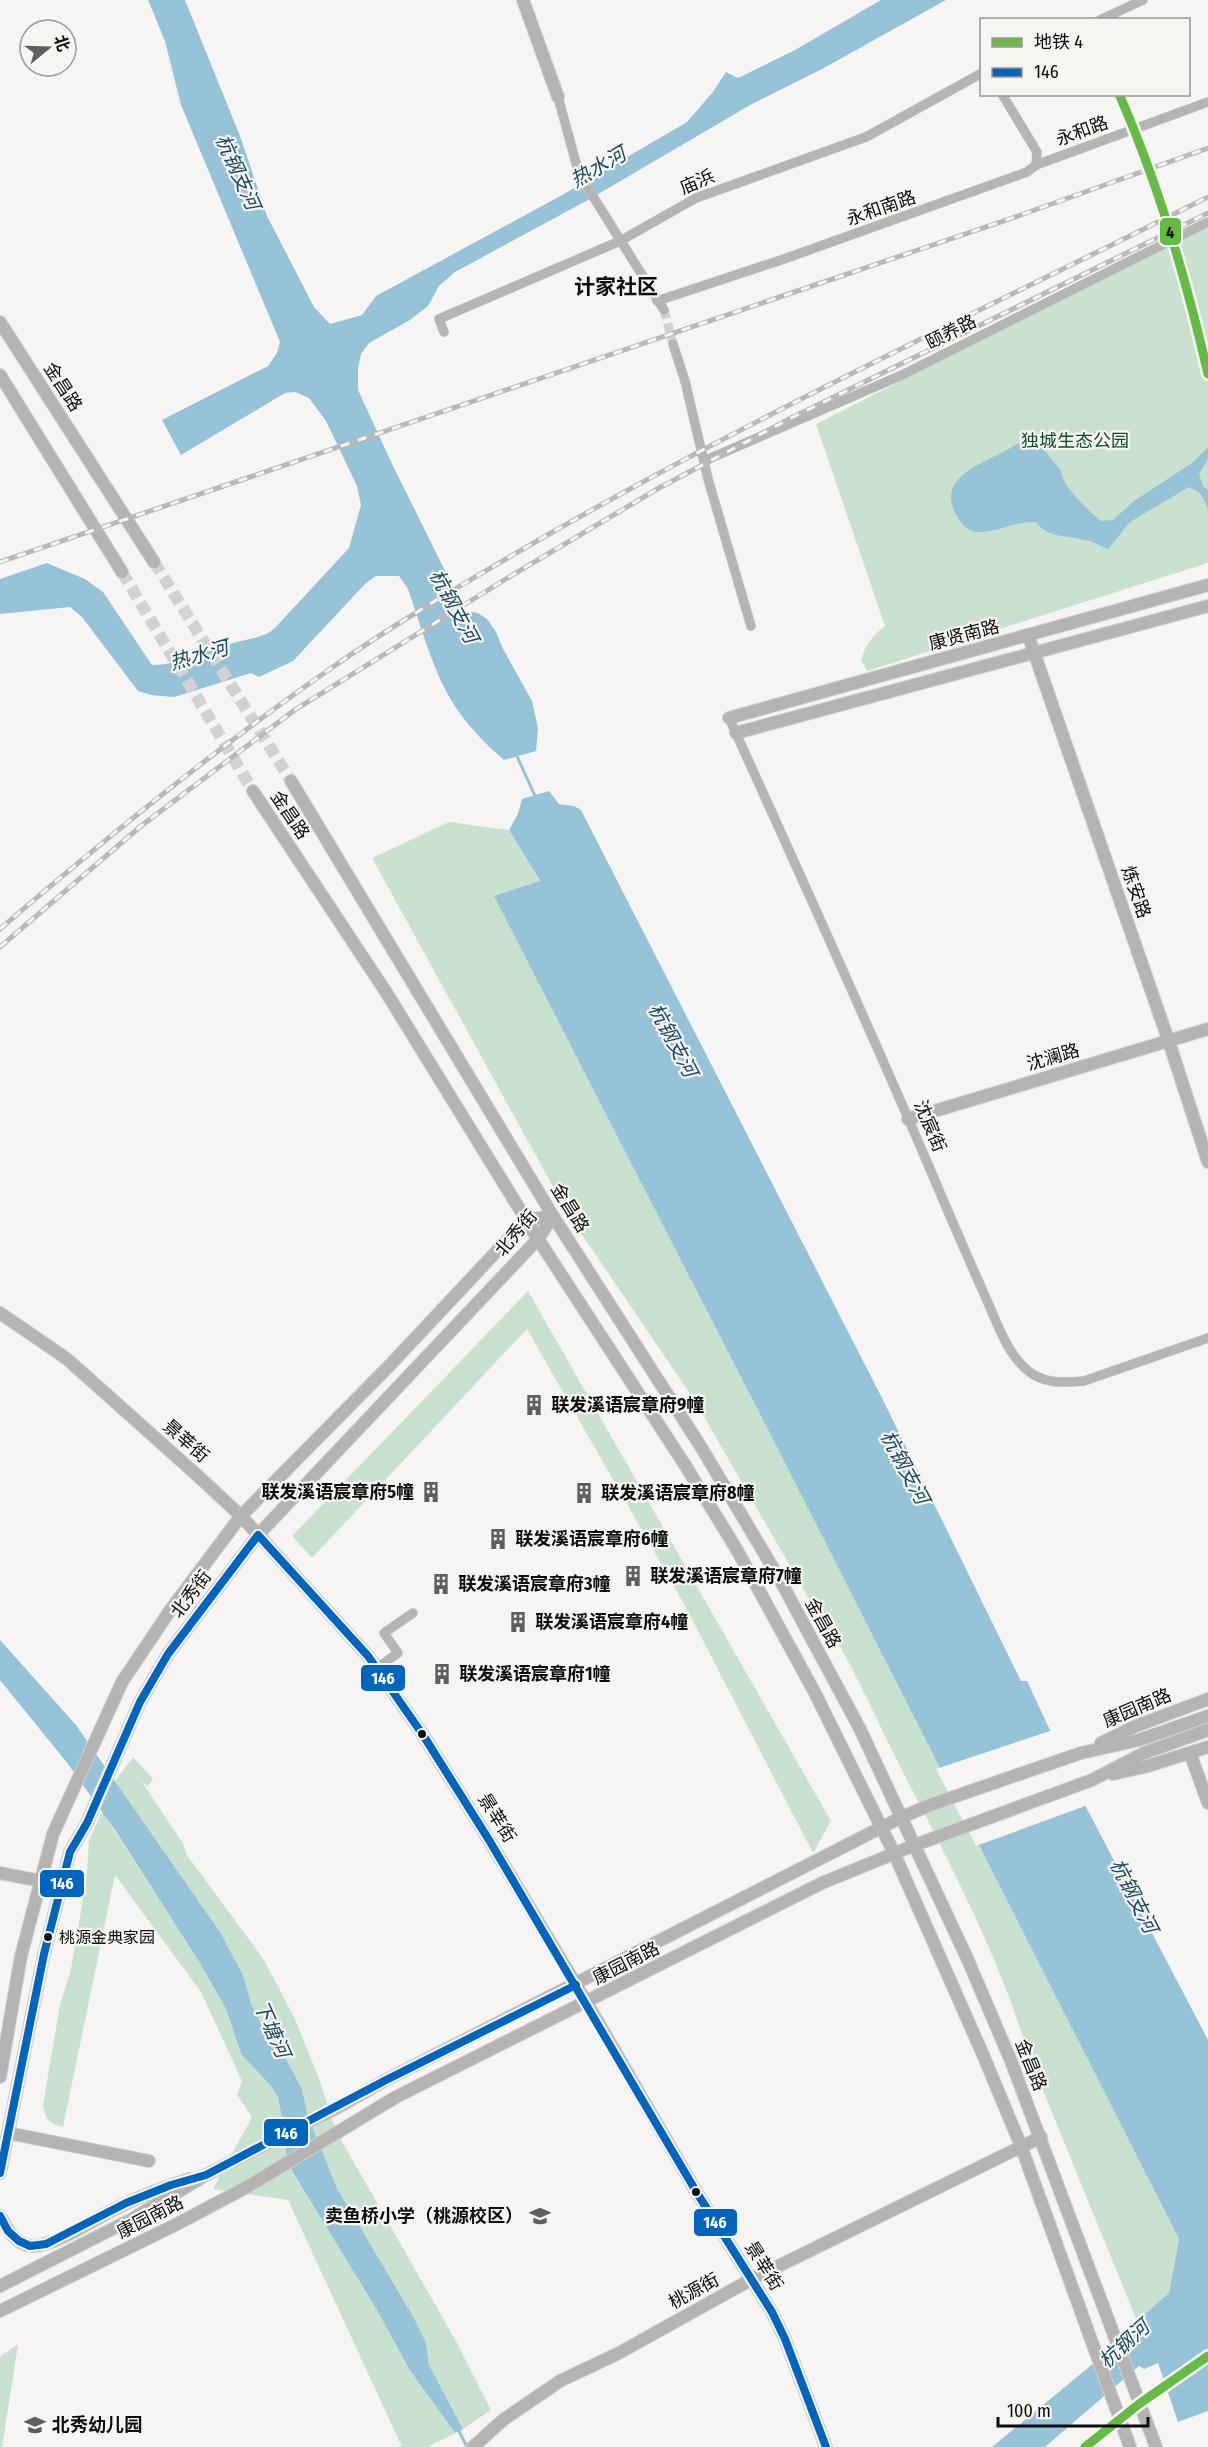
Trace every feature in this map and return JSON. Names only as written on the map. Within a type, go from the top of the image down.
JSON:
[{"type":"main road","points":[[523,0],[558,97]]},
{"type":"main road","name":"金昌路","points":[[0,322],[154,562]]},
{"type":"main road","points":[[0,375],[122,572]]},
{"type":"main road","name":"康贤南路","points":[[729,718],[1208,585]]},
{"type":"main road","name":"康贤南路","points":[[736,734],[1208,606]]},
{"type":"main road","name":"炼安路","points":[[1028,636],[1169,1042],[1208,1162]]},
{"type":"main road","name":"金昌路","points":[[291,782],[553,1216],[701,1447],[779,1578],[860,1729],[967,1959],[1041,2137],[1156,2447]]},
{"type":"main road","name":"金昌路","points":[[253,791],[386,992],[538,1239],[685,1465],[737,1550],[815,1693],[894,1853],[953,1983],[1021,2146],[1130,2447]]},
{"type":"main road","name":"沈澜路","points":[[908,1119],[1208,1029]]},
{"type":"main road","name":"北秀街","points":[[41,1881],[53,1834],[122,1682],[171,1609],[241,1516],[390,1365],[526,1220],[553,1216]]},
{"type":"main road","name":"北秀街","points":[[8,2133],[44,1954],[70,1852],[92,1810],[140,1702],[168,1654],[258,1535],[538,1239],[553,1216]]},
{"type":"main road","name":"景莘街","points":[[0,1313],[66,1359],[241,1516],[313,1593],[376,1669],[423,1735],[587,2003],[697,2193],[752,2279],[785,2338],[826,2447]]},
{"type":"main road","name":"康园南路","points":[[1081,1753],[1136,1726],[1208,1699]]},
{"type":"main road","name":"康园南路","points":[[0,2286],[132,2220],[206,2175],[386,2080],[576,1985],[880,1827],[930,1805],[1081,1753],[1139,1740],[1208,1716]]},
{"type":"main road","name":"康园南路","points":[[1092,1780],[1144,1753],[1208,1730]]},
{"type":"main road","name":"康园南路","points":[[0,2311],[177,2224],[287,2163],[396,2097],[822,1883],[894,1853],[1092,1780],[1208,1747]]},
{"type":"main road","points":[[1190,1753],[1208,1803]]},
{"type":"main road","points":[[0,1873],[41,1881],[21,1956],[0,2076]]},
{"type":"main road","points":[[0,2173],[8,2133],[149,2161]]},
{"type":"main road","name":"桃源街","points":[[473,2447],[503,2420],[560,2381],[619,2353],[752,2279],[1041,2137]]},
{"type":"main road","points":[[0,2216],[8,2231],[19,2241],[30,2246],[46,2244],[126,2203],[171,2185],[206,2175]]},
{"type":"street","points":[[1104,18],[1143,0]]},
{"type":"street","name":"庙浜","points":[[444,332],[439,319],[620,240],[696,198],[866,137],[980,74]]},
{"type":"street","points":[[1003,96],[1036,152],[1036,165]]},
{"type":"street","points":[[558,97],[579,174],[664,310]]},
{"type":"street","name":"永和路","points":[[1036,165],[1208,102]]},
{"type":"street","name":"永和南路","points":[[657,301],[973,193],[1027,172],[1036,165]]},
{"type":"street","name":"颐养路","points":[[704,461],[902,375],[1208,222]]},
{"type":"street","points":[[673,344],[751,626]]},
{"type":"street","name":"沈宸街","points":[[729,718],[1005,1339],[1027,1370],[1039,1378],[1054,1382],[1084,1381],[1208,1338]]},
{"type":"street","points":[[376,1669],[398,1653],[384,1634],[413,1613]]},
{"type":"green space","name":"独城生态公园","points":[[1208,224],[1208,563],[867,671],[861,660],[863,654],[876,633],[885,626],[816,424]]},
{"type":"green space","points":[[449,822],[509,830],[540,882],[495,897],[1179,2239],[1169,2293],[1137,2321],[1029,2056],[1017,2018],[988,1945],[858,1681],[836,1639],[809,1599],[695,1401],[568,1214],[372,858]]},
{"type":"green space","points":[[528,1291],[831,1821],[813,1853],[683,1602],[527,1329],[312,1558],[292,1536]]},
{"type":"green space","points":[[133,1757],[153,1779],[148,1786],[142,1782],[182,1842],[187,1855],[264,1960],[295,2019],[318,2076],[336,2131],[456,2341],[491,2410],[463,2429],[429,2365],[426,2343],[414,2318],[337,2188],[308,2117],[302,2089],[282,2052],[266,2033],[251,2003],[243,1975],[220,1932],[115,1781]]},
{"type":"green space","points":[[102,1811],[201,1965],[226,2009],[241,2054],[271,2086],[278,2097],[285,2135],[287,2164],[377,2310],[409,2369],[455,2433],[428,2447],[402,2447],[288,2200],[213,2189],[252,2117],[237,2095],[242,2081],[201,1992],[115,1875],[63,2127],[51,2122],[45,2114],[43,2105],[60,2005],[71,1969],[87,1872],[89,1841]]},
{"type":"green space","points":[[18,2345],[2,2447],[0,2447],[0,2358],[1,2355]]},
{"type":"water","name":"热水河","points":[[148,0],[185,0],[240,136],[267,216],[314,307],[330,324],[362,315],[376,296],[564,194],[687,122],[712,93],[726,72],[738,78],[795,50],[881,0],[946,0],[822,69],[752,104],[588,200],[455,272],[439,286],[428,306],[410,320],[369,343],[361,354],[358,390],[465,611],[478,613],[487,619],[532,701],[538,728],[536,751],[504,760],[465,721],[441,681],[408,589],[399,576],[376,576],[365,584],[293,661],[259,677],[251,673],[174,697],[151,695],[138,691],[82,617],[70,607],[0,614],[0,579],[47,563],[85,579],[103,592],[152,665],[182,660],[259,637],[274,629],[349,548],[361,505],[357,486],[326,421],[309,398],[295,392],[285,393],[181,455],[162,420],[268,366],[277,353],[280,342],[181,105],[165,41]]},
{"type":"water","points":[[1027,438],[1038,442],[1061,471],[1071,491],[1101,521],[1113,520],[1134,501],[1192,463],[1208,447],[1208,459],[1199,474],[1203,486],[1208,490],[1208,508],[1200,493],[1189,487],[1130,522],[1108,549],[1088,541],[1052,534],[1036,522],[1020,523],[984,532],[967,529],[959,519],[952,503],[952,492],[956,483],[972,468]]},
{"type":"water","name":"杭钢河","points":[[549,791],[559,804],[574,806],[581,810],[882,1398],[1021,1681],[1027,1681],[1086,1807],[1208,2040],[1208,2411],[1178,2422],[1158,2363],[1144,2369],[1139,2366],[1045,2447],[992,2447],[1128,2335],[1137,2321],[1169,2293],[1179,2239],[494,896],[540,881],[509,830],[518,814],[522,799]]},
{"type":"water","points":[[0,1640],[76,1725],[220,1932],[243,1975],[251,2003],[266,2033],[282,2052],[302,2089],[308,2117],[337,2188],[414,2318],[426,2343],[429,2365],[463,2429],[455,2433],[409,2369],[377,2310],[287,2163],[285,2135],[278,2097],[271,2086],[241,2054],[226,2009],[201,1965],[115,1830],[68,1764],[0,1680]]},
{"type":"pier","points":[[1053,1730],[1088,1805],[976,1846],[936,1769]]},
{"type":"waterway","name":"杭钢支河","points":[[516,754],[536,798]]},
{"type":"waterway","name":"下塘河","points":[[458,2429],[467,2447]]},
{"type":"tunnel","points":[[664,310],[673,344]]},
{"type":"tunnel","points":[[154,562],[291,781]]},
{"type":"tunnel","points":[[122,572],[253,791]]},
{"type":"railway","points":[[0,562],[1018,216],[1208,148]]},
{"type":"railway","points":[[0,929],[203,762],[354,652],[429,605],[613,498],[781,409],[1208,197]]},
{"type":"railway","points":[[0,947],[141,826],[296,709],[509,577],[659,488],[793,417],[1208,213]]},
{"type":"metro line","name":"4","points":[[1120,96],[1159,197],[1208,374]]},
{"type":"metro line","name":"4","points":[[1085,2447],[1139,2404],[1208,2356]]},
{"type":"transit line","name":"146","points":[[0,2173],[44,1954],[70,1852],[87,1823],[140,1702],[168,1654],[258,1535],[368,1656],[423,1735],[489,1840],[697,2193],[772,2312],[785,2339],[826,2447]]},
{"type":"transit line","name":"146","points":[[0,2216],[8,2231],[19,2241],[30,2246],[46,2244],[126,2203],[171,2185],[206,2175],[386,2080],[576,1985]]},
{"type":"place","name":"联发溪语宸章府9幢","points":[[534,1405]]},
{"type":"place","name":"联发溪语宸章府5幢","points":[[431,1492]]},
{"type":"place","name":"联发溪语宸章府8幢","points":[[584,1493]]},
{"type":"place","name":"联发溪语宸章府6幢","points":[[498,1539]]},
{"type":"place","name":"联发溪语宸章府7幢","points":[[633,1576]]},
{"type":"place","name":"联发溪语宸章府3幢","points":[[441,1584]]},
{"type":"place","name":"联发溪语宸章府4幢","points":[[518,1622]]},
{"type":"place","name":"联发溪语宸章府1幢","points":[[442,1674]]},
{"type":"place","name":"桃源金典家园","points":[[48,1937]]},
{"type":"place","name":"卖鱼桥小学（桃源校区）","points":[[540,2216]]},
{"type":"place","name":"北秀幼儿园","points":[[35,2425]]},
{"type":"district","name":"计家社区","points":[[616,287]]}]
